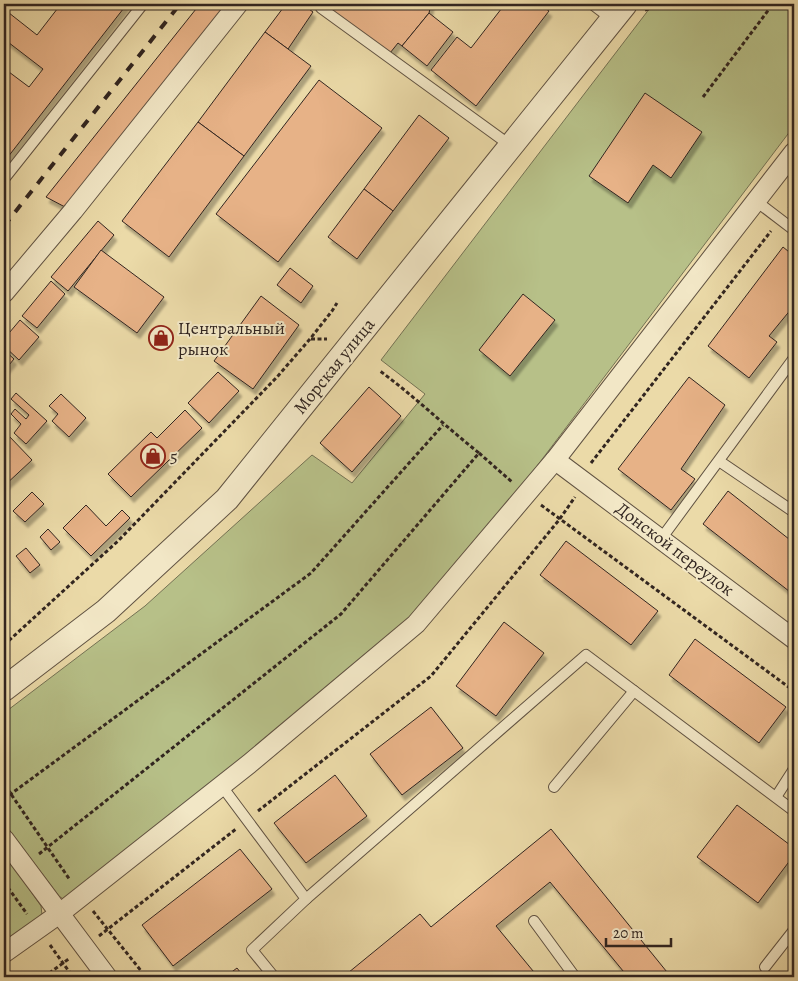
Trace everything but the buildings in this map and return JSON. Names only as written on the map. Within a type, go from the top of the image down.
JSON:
[{"type":"street","points":[[4,293],[73,211],[238,4]]},
{"type":"street","name":"Морская улица","points":[[4,688],[106,611],[227,499],[619,12]]},
{"type":"street","points":[[4,954],[59,914],[221,786],[416,624],[556,460],[794,152]]},
{"type":"street","name":"Донской переулок","points":[[556,460],[794,639]]},
{"type":"street","points":[[4,839],[106,977]]},
{"type":"lane","points":[[4,179],[143,4]]},
{"type":"lane","points":[[592,4],[619,12]]},
{"type":"lane","points":[[321,8],[511,146]]},
{"type":"lane","points":[[756,201],[794,230]]},
{"type":"lane","points":[[661,539],[794,358]]},
{"type":"lane","points":[[719,460],[794,512]]},
{"type":"lane","points":[[274,977],[252,950],[306,899],[586,655],[794,811]]},
{"type":"lane","points":[[554,787],[634,691]]},
{"type":"lane","points":[[776,797],[794,769]]},
{"type":"lane","points":[[221,786],[306,899]]},
{"type":"lane","points":[[534,921],[575,977]]},
{"type":"lane","points":[[765,967],[794,930]]},
{"type":"path","points":[[619,12],[662,5],[691,4]]},
{"type":"path","points":[[703,97],[773,4]]},
{"type":"path","points":[[4,645],[118,541],[277,377],[337,303]]},
{"type":"path","points":[[380,371],[409,393],[443,425],[567,526],[794,691]]},
{"type":"path","points":[[4,799],[311,573],[443,425]]},
{"type":"path","points":[[4,881],[341,614],[479,453]]},
{"type":"path","points":[[63,964],[73,977]]},
{"type":"green space","points":[[653,4],[794,4],[794,126],[413,630],[66,901],[59,896],[4,823],[4,713],[145,606],[312,455],[352,483],[425,394],[381,360]]},
{"type":"green space","points":[[4,853],[41,906],[42,915],[4,946]]},
{"type":"railway","points":[[4,226],[180,4]]},
{"type":"place","name":"Центральный рынок","points":[[161,338]]},
{"type":"place","name":"5","points":[[153,456]]}]
